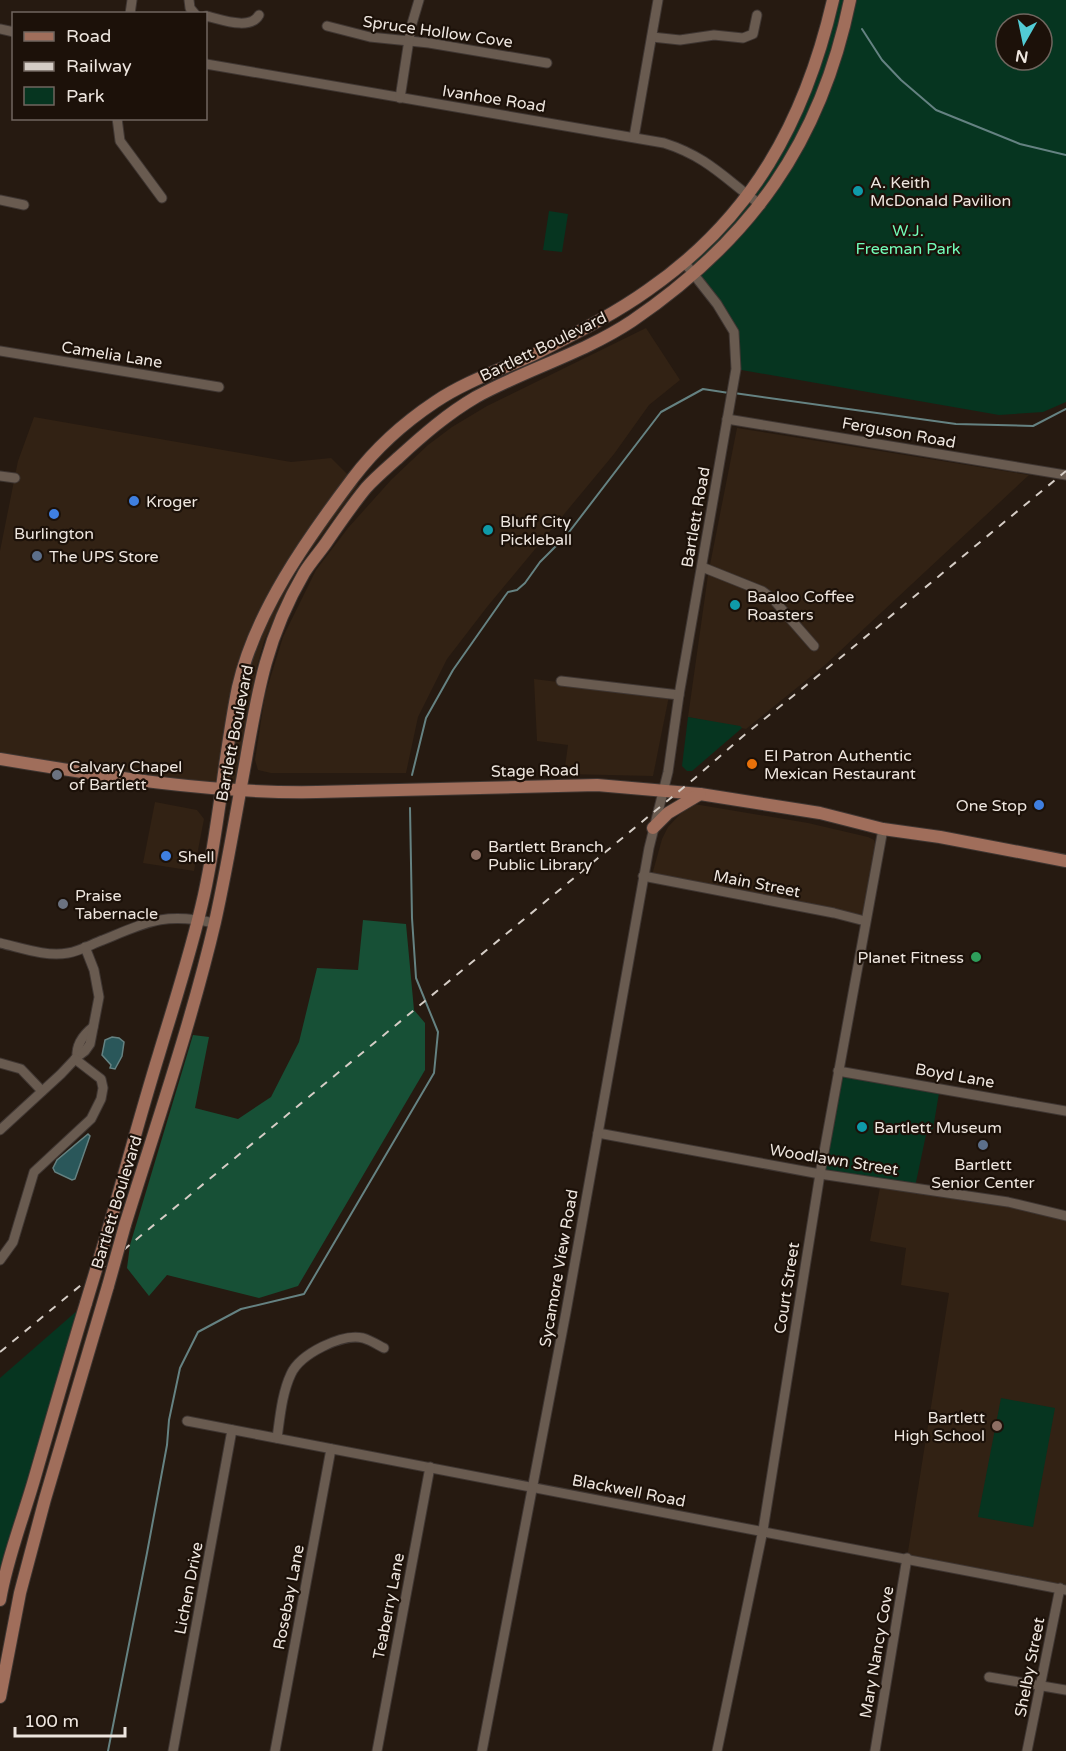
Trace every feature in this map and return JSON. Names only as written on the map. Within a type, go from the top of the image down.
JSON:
[{"type":"main road","name":"Bartlett Boulevard","points":[[0,1600],[6,1566],[34,1480],[187,964],[204,894],[239,685],[264,618],[290,566],[354,476],[378,448],[436,401],[620,309],[684,262],[748,196],[769,165],[793,121],[825,34],[833,0]]},
{"type":"main road","name":"Bartlett Boulevard","points":[[0,1697],[20,1593],[45,1500],[125,1225],[182,1041],[214,924],[262,671],[275,629],[304,573],[370,484],[435,424],[475,398],[576,351],[631,321],[695,274],[760,205],[789,162],[819,106],[838,49],[850,0]]},
{"type":"main road","points":[[620,309],[631,321]]},
{"type":"main road","points":[[496,370],[504,383]]},
{"type":"main road","name":"Stage Road","points":[[0,759],[179,784],[240,789],[317,792],[597,785],[700,794],[820,813],[883,829],[940,837],[1066,861]]},
{"type":"main road","points":[[653,828],[668,813],[700,794]]},
{"type":"street","points":[[400,98],[418,0]]},
{"type":"street","points":[[634,137],[658,0]]},
{"type":"street","points":[[207,16],[249,23],[257,19],[259,15]]},
{"type":"street","points":[[652,37],[680,40],[714,36],[748,38],[754,32],[757,15]]},
{"type":"street","name":"Spruce Hollow Cove","points":[[327,26],[370,37],[547,63]]},
{"type":"street","name":"Ivanhoe Road","points":[[207,64],[664,143],[692,153],[727,176],[760,205]]},
{"type":"street","points":[[117,120],[120,141],[162,198]]},
{"type":"street","points":[[0,200],[24,205]]},
{"type":"street","name":"Bartlett Road","points":[[663,791],[736,369],[734,332],[717,304],[684,262]]},
{"type":"street","name":"Camelia Lane","points":[[0,351],[219,387]]},
{"type":"street","name":"Ferguson Road","points":[[727,419],[1066,475]]},
{"type":"street","points":[[0,476],[15,478]]},
{"type":"street","points":[[702,567],[759,589],[773,599],[814,646]]},
{"type":"street","points":[[561,681],[679,695]]},
{"type":"street","name":"Sycamore View Road","points":[[482,1751],[598,1133],[643,876],[663,791]]},
{"type":"street","name":"Court Street","points":[[717,1751],[763,1530],[820,1174],[883,829]]},
{"type":"street","name":"Main Street","points":[[643,876],[865,921]]},
{"type":"street","points":[[0,943],[52,954],[72,952],[142,924],[168,918],[198,920],[214,924]]},
{"type":"street","points":[[2,1123],[42,1091],[76,1058],[77,1047],[93,1027],[98,1006],[98,992],[94,970],[85,947]]},
{"type":"street","points":[[0,1260],[13,1242],[34,1173],[87,1124],[96,1112],[101,1099],[103,1088],[101,1078],[76,1058]]},
{"type":"street","points":[[0,1063],[21,1069],[42,1091]]},
{"type":"street","name":"Boyd Lane","points":[[838,1071],[1066,1111]]},
{"type":"street","name":"Woodlawn Street","points":[[598,1133],[820,1174],[1008,1202],[1066,1216]]},
{"type":"street","points":[[277,1438],[287,1385],[293,1371],[306,1358],[341,1339],[363,1338],[384,1348]]},
{"type":"street","name":"Blackwell Road","points":[[187,1421],[1063,1589]]},
{"type":"street","name":"Lichen Drive","points":[[173,1751],[232,1430]]},
{"type":"street","name":"Rosebay Lane","points":[[275,1751],[331,1449]]},
{"type":"street","name":"Teaberry Lane","points":[[377,1751],[430,1467]]},
{"type":"street","name":"Mary Nancy Cove","points":[[875,1751],[907,1558]]},
{"type":"street","name":"Shelby Street","points":[[1027,1751],[1063,1589]]},
{"type":"street","points":[[989,1677],[1066,1690]]},
{"type":"shaded area","points":[[646,328],[680,380],[649,405],[614,454],[487,607],[447,659],[418,717],[406,773],[271,773],[258,770],[255,760],[265,695],[283,637],[316,570],[348,528],[391,480],[428,445],[452,427],[487,406]]},
{"type":"shaded area","points":[[34,417],[291,462],[331,458],[358,485],[297,569],[264,641],[256,670],[234,788],[0,759],[0,551],[18,461]]},
{"type":"shaded area","points":[[737,428],[1029,475],[825,665],[746,729],[688,717],[708,575]]},
{"type":"shaded area","points":[[534,679],[669,696],[653,776],[564,774],[568,745],[537,741]]},
{"type":"shaded area","points":[[155,802],[197,810],[204,819],[194,871],[143,863]]},
{"type":"shaded area","points":[[694,804],[808,823],[874,840],[877,847],[864,915],[652,875],[662,839],[668,827],[687,807]]},
{"type":"shaded area","name":"Bartlett High School","points":[[881,1182],[1066,1216],[1066,1590],[907,1558],[949,1293],[901,1285],[906,1248],[870,1241]]},
{"type":"green space","name":"W.J. Freeman Park","points":[[833,0],[1066,0],[1066,402],[1043,412],[999,415],[736,369],[734,332],[684,262],[723,224],[785,138]]},
{"type":"green space","points":[[549,211],[568,214],[562,252],[543,250]]},
{"type":"green space","points":[[688,717],[742,728],[692,771],[687,771],[682,766]]},
{"type":"green space","points":[[363,920],[406,924],[414,1010],[425,1023],[425,1070],[298,1286],[259,1298],[167,1275],[149,1296],[127,1268],[130,1245],[193,1035],[209,1037],[195,1108],[238,1119],[271,1097],[299,1042],[317,968],[358,970]]},
{"type":"green space","points":[[838,1071],[940,1087],[933,1129],[927,1130],[915,1187],[820,1174]]},
{"type":"green space","points":[[86,1303],[0,1600],[0,1378]]},
{"type":"green space","points":[[1001,1398],[1055,1408],[1033,1527],[978,1517]]},
{"type":"water","points":[[112,1037],[124,1042],[122,1056],[115,1069],[110,1068],[111,1065],[102,1055],[105,1040]]},
{"type":"water","points":[[88,1134],[90,1136],[75,1179],[72,1180],[55,1172],[53,1168],[57,1160]]},
{"type":"waterway","points":[[862,29],[882,60],[936,110],[1020,144],[1066,155]]},
{"type":"waterway","points":[[412,775],[426,718],[453,670],[508,592],[517,590],[525,583],[540,562],[566,536],[661,412],[703,389],[729,393]]},
{"type":"waterway","points":[[734,393],[956,424],[1033,426],[1066,409]]},
{"type":"waterway","points":[[108,1751],[180,1368],[198,1332],[241,1309],[304,1294],[434,1073],[438,1032],[416,978],[412,918],[410,808]]},
{"type":"railway","points":[[0,1352],[1066,471]]},
{"type":"place","name":"A. Keith McDonald Pavilion","points":[[858,191]]},
{"type":"place","name":"Kroger","points":[[134,501]]},
{"type":"place","name":"Burlington","points":[[54,514]]},
{"type":"place","name":"Bluff City Pickleball","points":[[488,530]]},
{"type":"place","name":"The UPS Store","points":[[37,556]]},
{"type":"place","name":"Baaloo Coffee Roasters","points":[[735,605]]},
{"type":"place","name":"El Patron Authentic Mexican Restaurant","points":[[752,764]]},
{"type":"place","name":"Calvary Chapel of Bartlett","points":[[57,775]]},
{"type":"place","name":"One Stop","points":[[1039,805]]},
{"type":"place","name":"Bartlett Branch Public Library","points":[[476,855]]},
{"type":"place","name":"Shell","points":[[166,856]]},
{"type":"place","name":"Praise Tabernacle","points":[[63,904]]},
{"type":"place","name":"Planet Fitness","points":[[976,957]]},
{"type":"place","name":"Bartlett Museum","points":[[862,1127]]},
{"type":"place","name":"Bartlett Senior Center","points":[[983,1145]]},
{"type":"place","name":"Bartlett High School","points":[[997,1426]]}]
